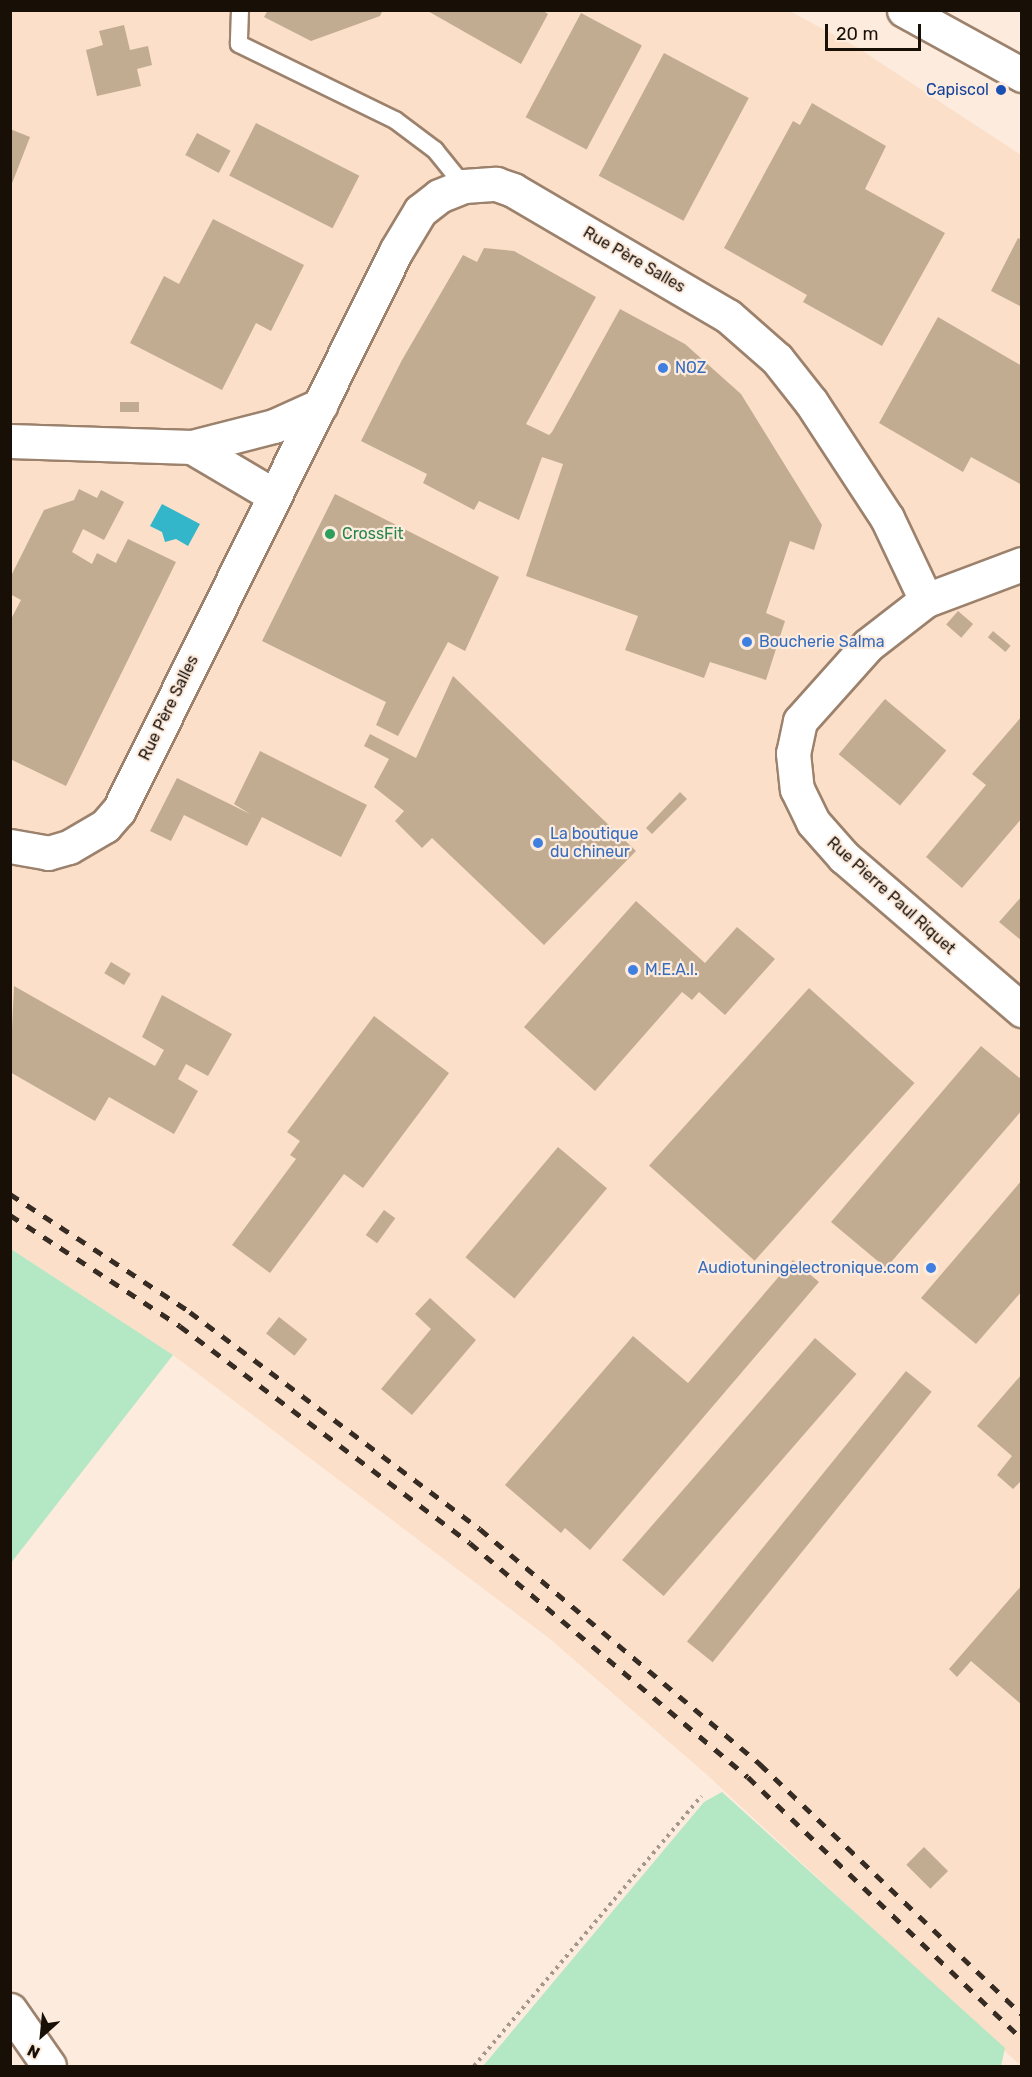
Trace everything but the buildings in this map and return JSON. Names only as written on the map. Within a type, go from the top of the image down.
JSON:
[{"type":"street","points":[[904,10],[1007,59],[1022,75]]},
{"type":"street","name":"Rue Père Salles","points":[[10,846],[48,853],[69,847],[105,826],[119,810],[396,251],[420,211],[439,196],[464,186],[496,184],[513,190],[728,316],[777,359],[811,402],[887,518],[926,600]]},
{"type":"street","points":[[15,452],[192,447],[274,426],[321,405]]},
{"type":"street","points":[[192,447],[275,496]]},
{"type":"street","name":"Rue Pierre Paul Riquet","points":[[1022,564],[926,600],[868,645],[800,721],[793,753],[797,789],[813,822],[844,857],[1022,1010]]},
{"type":"street","points":[[10,2010],[49,2067]]},
{"type":"lane","points":[[240,10],[239,44],[395,120],[435,150],[464,186]]},
{"type":"path","points":[[474,2067],[701,1796]]},
{"type":"shaded area","points":[[10,11],[790,11],[858,48],[1021,155],[1021,2066],[706,1774],[550,1639],[173,1355],[11,1249]]},
{"type":"green space","points":[[11,1249],[173,1355],[11,1563]]},
{"type":"green space","points":[[722,1792],[1005,2048],[1001,2066],[483,2066],[704,1802]]},
{"type":"water","points":[[162,504],[200,524],[188,546],[176,539],[165,542],[162,532],[150,526]]},
{"type":"railway","points":[[10,1194],[190,1312],[480,1529],[760,1764],[1022,2014]]},
{"type":"railway","points":[[10,1215],[180,1326],[470,1543],[748,1777],[1022,2039]]},
{"type":"place","name":"Capiscol","points":[[1001,90]]},
{"type":"place","name":"NOZ","points":[[663,368]]},
{"type":"place","name":"CrossFit","points":[[330,534]]},
{"type":"place","name":"Boucherie Salma","points":[[747,642]]},
{"type":"place","name":"La boutique du chineur","points":[[538,843]]},
{"type":"place","name":"M.E.A.I.","points":[[633,970]]},
{"type":"place","name":"Audiotuningelectronique.com","points":[[931,1268]]}]
